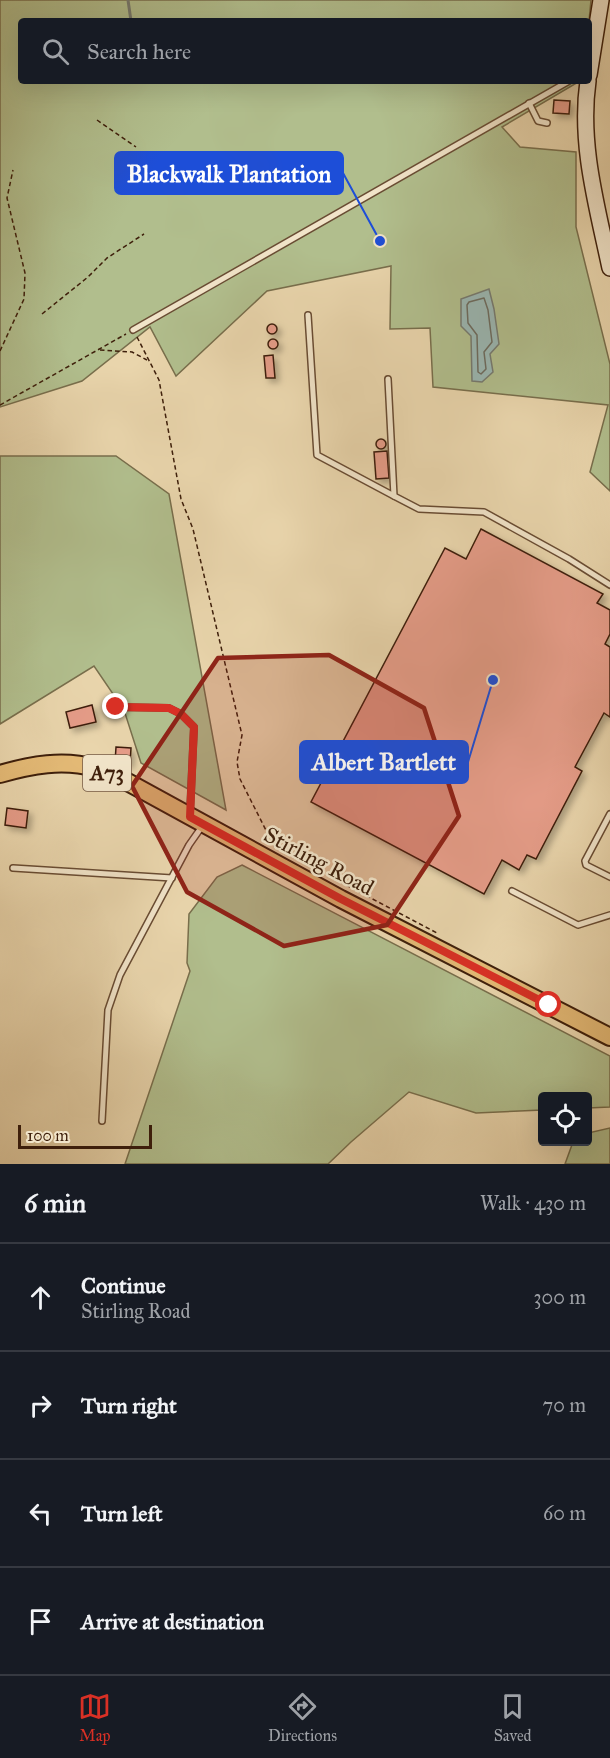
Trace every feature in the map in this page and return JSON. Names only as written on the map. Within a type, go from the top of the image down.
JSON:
[{"type":"main road","points":[[592,56],[601,0]]},
{"type":"main road","points":[[588,84],[585,123],[587,156],[610,268]]},
{"type":"main road","name":"Stirling Road","points":[[0,774],[21,768],[67,763],[96,768],[122,779],[341,899],[610,1037]]},
{"type":"lane","points":[[133,330],[564,84]]},
{"type":"lane","points":[[529,104],[538,121],[547,123]]},
{"type":"lane","points":[[308,315],[317,455],[418,508],[484,512],[569,559],[610,585]]},
{"type":"lane","points":[[388,379],[394,496]]},
{"type":"lane","points":[[102,1121],[108,1010],[120,975],[189,845],[197,821],[194,727],[181,714],[169,708],[116,707]]},
{"type":"lane","points":[[610,814],[585,861],[586,865],[610,877]]},
{"type":"lane","points":[[13,868],[172,878]]},
{"type":"lane","points":[[512,891],[578,925],[610,915]]},
{"type":"path","points":[[97,120],[136,147]]},
{"type":"path","points":[[0,351],[24,299],[25,273],[7,198],[13,170]]},
{"type":"path","points":[[42,314],[88,278],[107,258],[144,234]]},
{"type":"path","points":[[0,405],[133,330],[159,381],[182,499],[194,529],[242,735],[237,762],[240,779],[275,848]]},
{"type":"path","points":[[99,350],[132,352],[150,361]]},
{"type":"path","points":[[285,853],[436,933]]},
{"type":"highlighted area","points":[[329,655],[424,708],[459,816],[387,925],[284,946],[187,892],[132,786],[218,658]]},
{"type":"green space","points":[[0,0],[591,0],[589,18],[18,18],[18,84],[575,84],[502,127],[520,147],[576,152],[576,227],[610,364],[610,491],[590,472],[608,405],[433,387],[430,328],[390,329],[391,266],[267,291],[176,376],[150,327],[82,381],[0,407]]},
{"type":"green space","points":[[0,456],[116,456],[169,494],[226,810],[141,763],[124,710],[94,666],[0,724]]},
{"type":"green space","points":[[242,865],[610,1056],[610,1107],[592,1108],[592,1092],[538,1092],[538,1110],[476,1113],[409,1092],[328,1164],[125,1164],[190,971],[187,963],[189,914],[217,877]]},
{"type":"green space","points":[[610,1128],[610,1164],[565,1164],[572,1146],[592,1146],[592,1132]]},
{"type":"water","points":[[489,289],[499,344],[490,354],[493,372],[482,382],[472,381],[471,336],[461,326],[461,299]]},
{"type":"building","points":[[554,100],[570,101],[569,114],[553,113]]},
{"type":"building","points":[[272,324],[276,325],[276,333],[272,334],[268,333],[267,329],[268,325]]},
{"type":"building","points":[[273,339],[277,340],[277,348],[273,349],[269,348],[268,344],[269,340]]},
{"type":"building","points":[[273,355],[275,378],[266,378],[264,356]]},
{"type":"building","points":[[381,439],[385,440],[385,448],[381,449],[377,448],[376,444],[377,440]]},
{"type":"building","points":[[387,451],[389,478],[376,479],[374,452]]},
{"type":"building","points":[[481,529],[603,594],[597,603],[610,610],[610,634],[605,644],[610,647],[610,717],[604,713],[575,767],[582,771],[536,859],[527,855],[519,870],[502,860],[484,894],[311,802],[445,548],[466,559]]},
{"type":"building","points":[[92,705],[96,722],[70,728],[66,712]]},
{"type":"building","points":[[116,747],[131,748],[130,764],[115,763]]},
{"type":"building","points":[[7,808],[28,811],[26,828],[5,825]]},
{"type":"waterway","points":[[128,0],[131,18]]},
{"type":"place","name":"Blackwalk Plantation","points":[[380,241]]},
{"type":"place","name":"Albert Bartlett","points":[[493,680]]},
{"type":"route","points":[[116,707],[169,708],[181,714],[194,727],[190,817],[341,899],[549,1005]]}]
